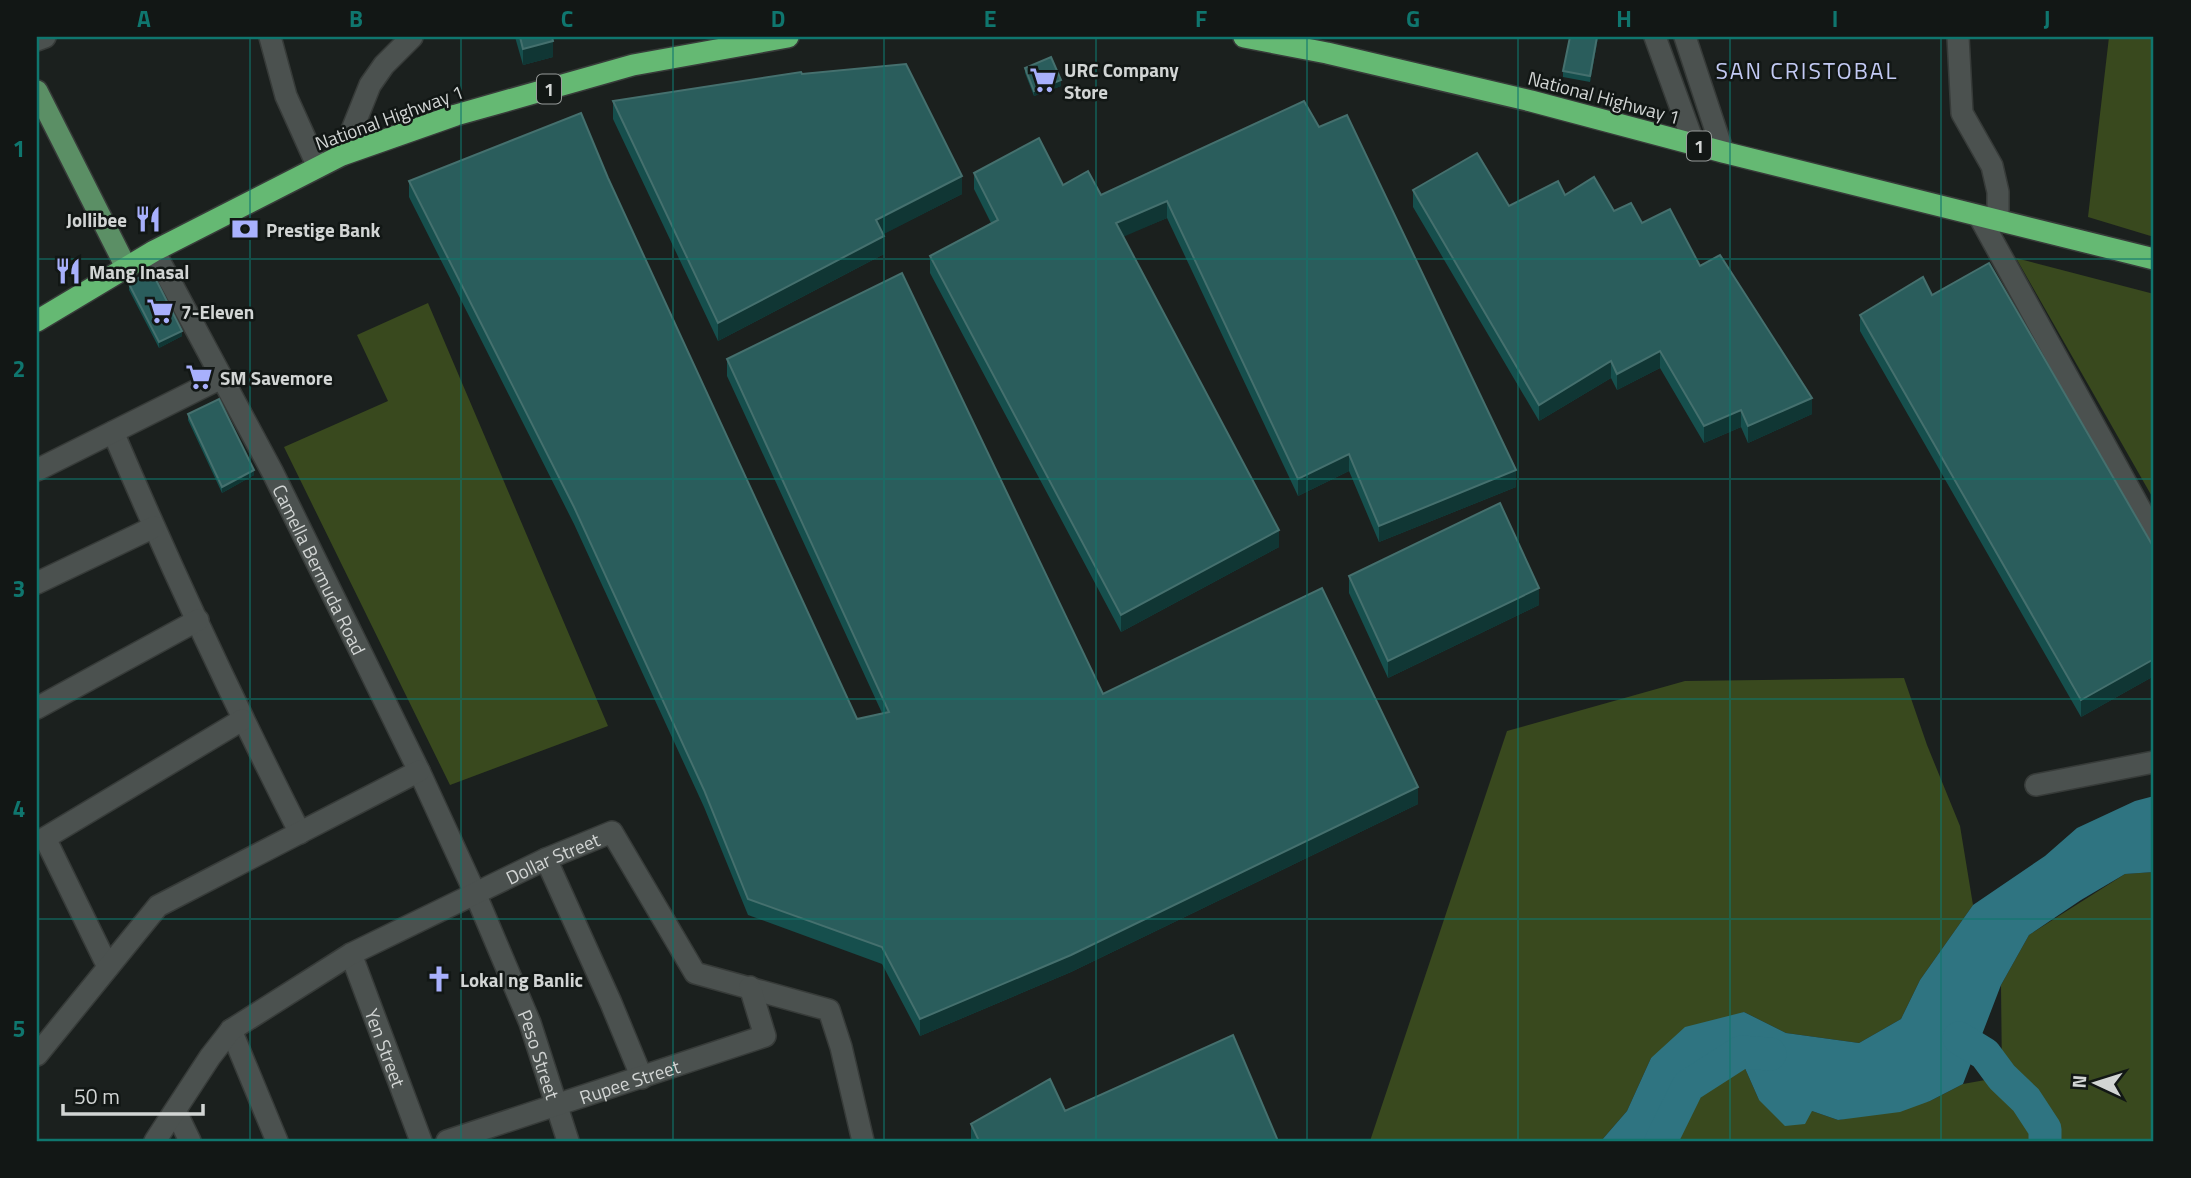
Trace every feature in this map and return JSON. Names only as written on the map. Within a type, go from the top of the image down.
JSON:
[{"type":"highway","name":"National Highway 1","points":[[37,321],[154,251],[342,155],[456,114],[633,65],[788,37]]},
{"type":"highway","name":"National Highway 1","points":[[1257,38],[1518,98],[2154,259]]},
{"type":"main road","points":[[37,91],[126,267]]},
{"type":"street","points":[[37,40],[45,37]]},
{"type":"street","points":[[270,37],[286,96],[318,167]]},
{"type":"street","points":[[342,155],[370,85],[384,65],[412,37]]},
{"type":"street","points":[[1655,37],[1694,144]]},
{"type":"street","points":[[1685,37],[1723,152]]},
{"type":"street","points":[[1958,37],[1962,113],[1992,166],[1998,192],[1988,219],[2154,534]]},
{"type":"street","name":"Camella Bermuda Road","points":[[154,251],[273,473],[419,771],[475,893]]},
{"type":"street","points":[[37,470],[221,378]]},
{"type":"street","points":[[113,432],[242,720],[300,833]]},
{"type":"street","points":[[37,583],[154,527]]},
{"type":"street","points":[[37,708],[198,621]]},
{"type":"street","points":[[108,967],[45,838],[242,720]]},
{"type":"street","points":[[2036,785],[2154,762]]},
{"type":"street","points":[[37,1055],[158,906],[419,771]]},
{"type":"street","name":"Dollar Street","points":[[155,1141],[230,1030],[351,954],[546,859],[612,832],[695,973],[829,1010],[841,1047],[863,1141]]},
{"type":"street","points":[[546,859],[642,1078]]},
{"type":"street","name":"Peso Street","points":[[475,893],[530,1023],[568,1141]]},
{"type":"street","name":"Yen Street","points":[[351,954],[421,1141]]},
{"type":"street","name":"Rupee Street","points":[[447,1141],[765,1036],[750,987]]},
{"type":"street","points":[[230,1030],[277,1141]]},
{"type":"street","points":[[176,1112],[190,1141]]},
{"type":"green space","points":[[2109,37],[2154,37],[2154,237],[2088,217]]},
{"type":"green space","points":[[2016,258],[2154,294],[2154,500]]},
{"type":"green space","points":[[428,303],[608,726],[450,785],[284,447],[388,401],[357,335]]},
{"type":"green space","points":[[1904,678],[1927,745],[1960,826],[1973,905],[1920,980],[1901,1019],[1859,1043],[1786,1033],[1744,1012],[1651,1058],[1627,1111],[1601,1141],[1370,1141],[1507,731],[1685,681]]},
{"type":"green space","points":[[2154,872],[2154,1141],[1667,1141],[1702,1068],[1724,1057],[1744,1066],[1759,1100],[1812,1111],[1838,1120],[1930,1101],[1963,1084],[2002,1077],[2001,985],[2029,935],[2125,874]]},
{"type":"water","points":[[2154,796],[2154,872],[2125,874],[2029,935],[2001,985],[1963,1084],[1930,1101],[1900,1112],[1838,1120],[1812,1111],[1805,1124],[1785,1126],[1759,1100],[1744,1066],[1724,1057],[1702,1069],[1667,1141],[1601,1141],[1627,1111],[1651,1058],[1685,1027],[1744,1012],[1786,1033],[1859,1043],[1901,1019],[1920,980],[1973,905],[2045,856],[2077,828],[2135,801]]},
{"type":"building","points":[[520,37],[552,37],[553,41],[523,49]]},
{"type":"building","points":[[1570,37],[1597,37],[1590,76],[1563,71]]},
{"type":"building","name":"URC Company Store","points":[[1051,57],[1061,80],[1034,91],[1025,68]]},
{"type":"building","points":[[906,64],[962,176],[876,220],[884,236],[718,323],[613,101],[801,72]]},
{"type":"building","points":[[1304,101],[1319,127],[1347,115],[1516,470],[1379,526],[1349,454],[1298,479],[1167,201],[1116,223],[1279,530],[1121,615],[930,256],[998,220],[974,173],[1039,138],[1063,185],[1088,171],[1101,195]]},
{"type":"building","points":[[581,113],[608,178],[857,719],[889,712],[727,359],[902,273],[1103,694],[1322,588],[1418,787],[1071,955],[920,1019],[882,947],[748,899],[704,790],[574,507],[409,181]]},
{"type":"building","points":[[1477,153],[1509,206],[1558,181],[1565,195],[1594,177],[1614,211],[1631,203],[1642,223],[1670,209],[1700,266],[1720,255],[1812,398],[1748,426],[1741,410],[1704,426],[1660,351],[1617,374],[1611,361],[1539,405],[1413,190]]},
{"type":"building","points":[[1989,263],[2154,548],[2154,659],[2081,700],[1860,315],[1923,277],[1932,295]]},
{"type":"building","points":[[151,270],[182,331],[159,342],[129,284]]},
{"type":"building","points":[[219,399],[254,470],[222,487],[188,414]]},
{"type":"building","points":[[1500,503],[1539,588],[1388,661],[1349,576]]},
{"type":"building","points":[[1233,1035],[1278,1141],[979,1141],[971,1124],[1050,1079],[1065,1111]]},
{"type":"waterway","points":[[1959,1038],[1985,1054],[2002,1077],[2026,1100],[2045,1129],[2045,1141]]},
{"type":"waterway","points":[[1661,1141],[1688,1086],[1741,1052],[1770,1054]]},
{"type":"place","name":"URC Company Store","points":[[1043,80]]},
{"type":"place","name":"Jollibee","points":[[148,219]]},
{"type":"place","name":"Prestige Bank","points":[[245,229]]},
{"type":"place","name":"Mang Inasal","points":[[68,271]]},
{"type":"place","name":"7-Eleven","points":[[160,311]]},
{"type":"place","name":"SM Savemore","points":[[199,377]]},
{"type":"place","name":"Lokal ng Banlic","points":[[439,979]]},
{"type":"district","name":"SAN CRISTOBAL","points":[[1807,70]]}]
